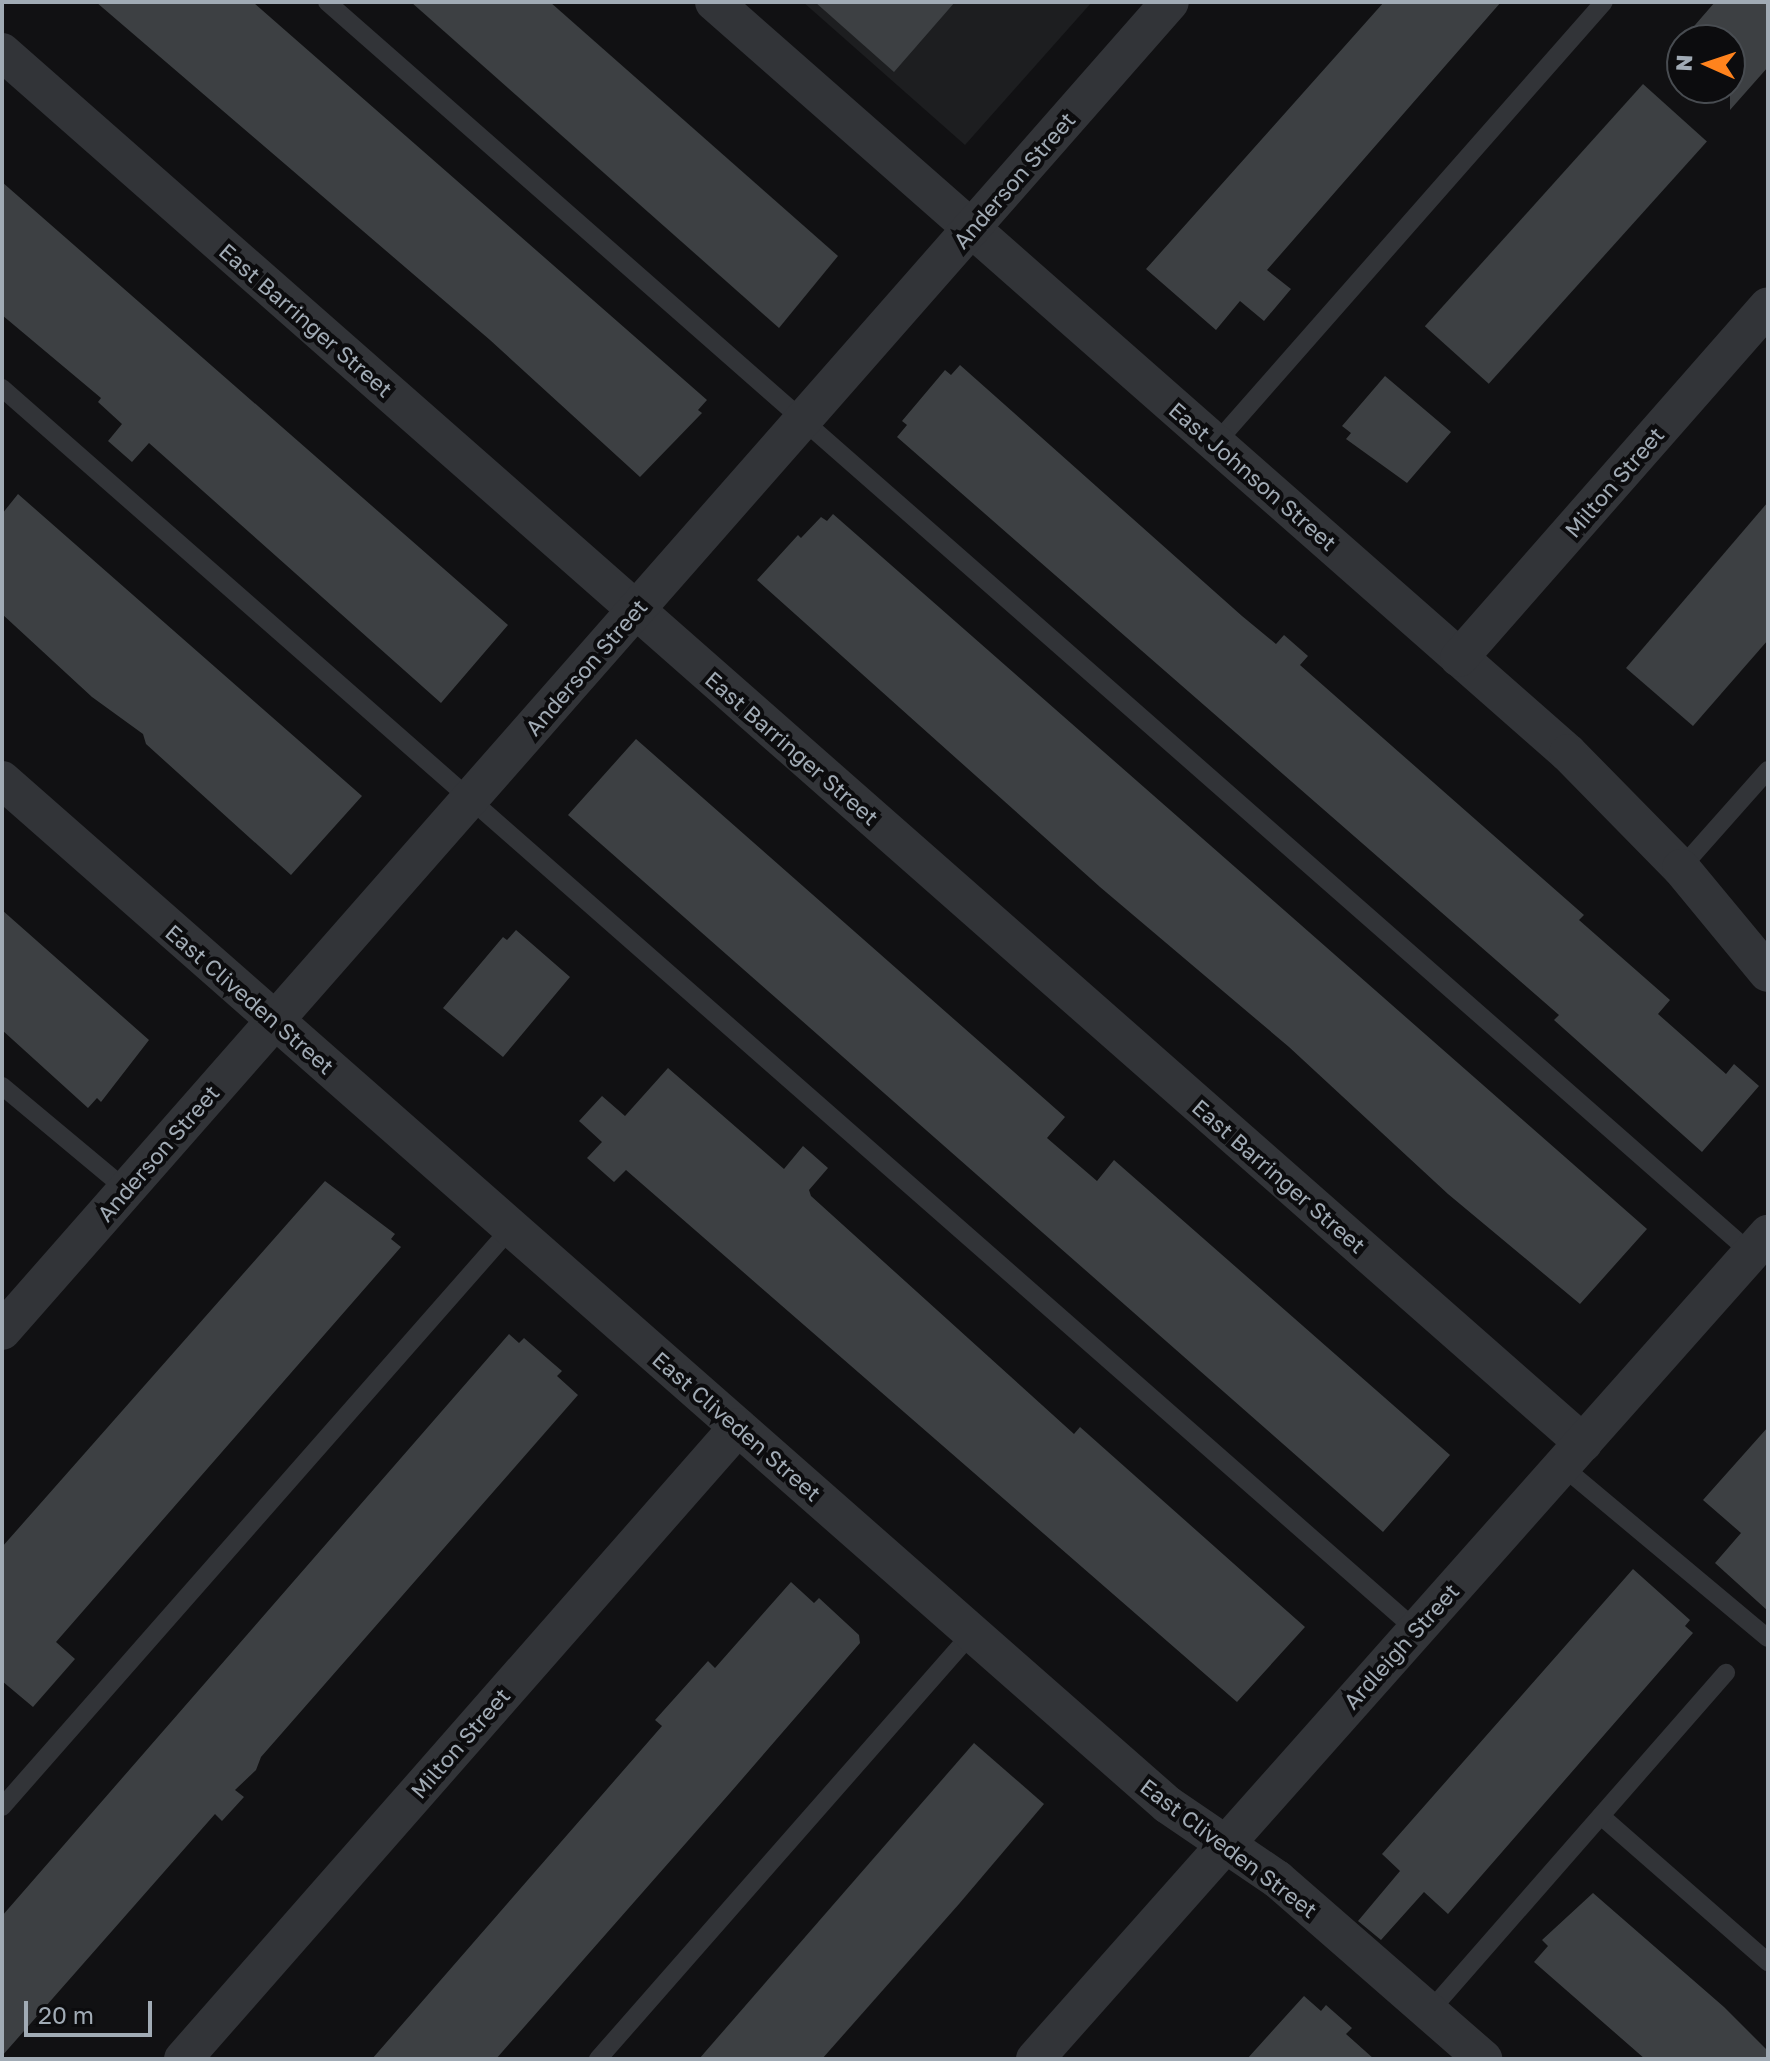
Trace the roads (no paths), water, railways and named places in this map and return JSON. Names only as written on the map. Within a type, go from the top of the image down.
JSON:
[{"type":"street","name":"East Johnson Street","points":[[714,2],[1568,753],[1681,868],[1768,973]]},
{"type":"street","name":"Anderson Street","points":[[2,1331],[1170,2]]},
{"type":"street","name":"East Barringer Street","points":[[2,52],[636,610],[1572,1455]]},
{"type":"street","name":"Milton Street","points":[[1459,658],[1768,306]]},
{"type":"street","name":"East Cliveden Street","points":[[2,780],[1168,1805],[1277,1879],[1429,2012],[1474,2056]]},
{"type":"street","name":"Ardleigh Street","points":[[1035,2059],[1760,1243]]},
{"type":"street","name":"Milton Street","points":[[183,2059],[738,1427]]},
{"type":"lane","points":[[327,2],[802,422],[1760,1243]]},
{"type":"lane","points":[[1216,443],[1604,2]]},
{"type":"lane","points":[[2,388],[1416,1630]]},
{"type":"lane","points":[[1681,868],[1768,770]]},
{"type":"lane","points":[[2,1086],[127,1190]]},
{"type":"lane","points":[[2,1807],[511,1228]]},
{"type":"lane","points":[[1572,1455],[1768,1638]]},
{"type":"lane","points":[[598,2059],[972,1633]]},
{"type":"lane","points":[[1429,2012],[1726,1673]]},
{"type":"lane","points":[[1601,1816],[1768,1962]]}]
